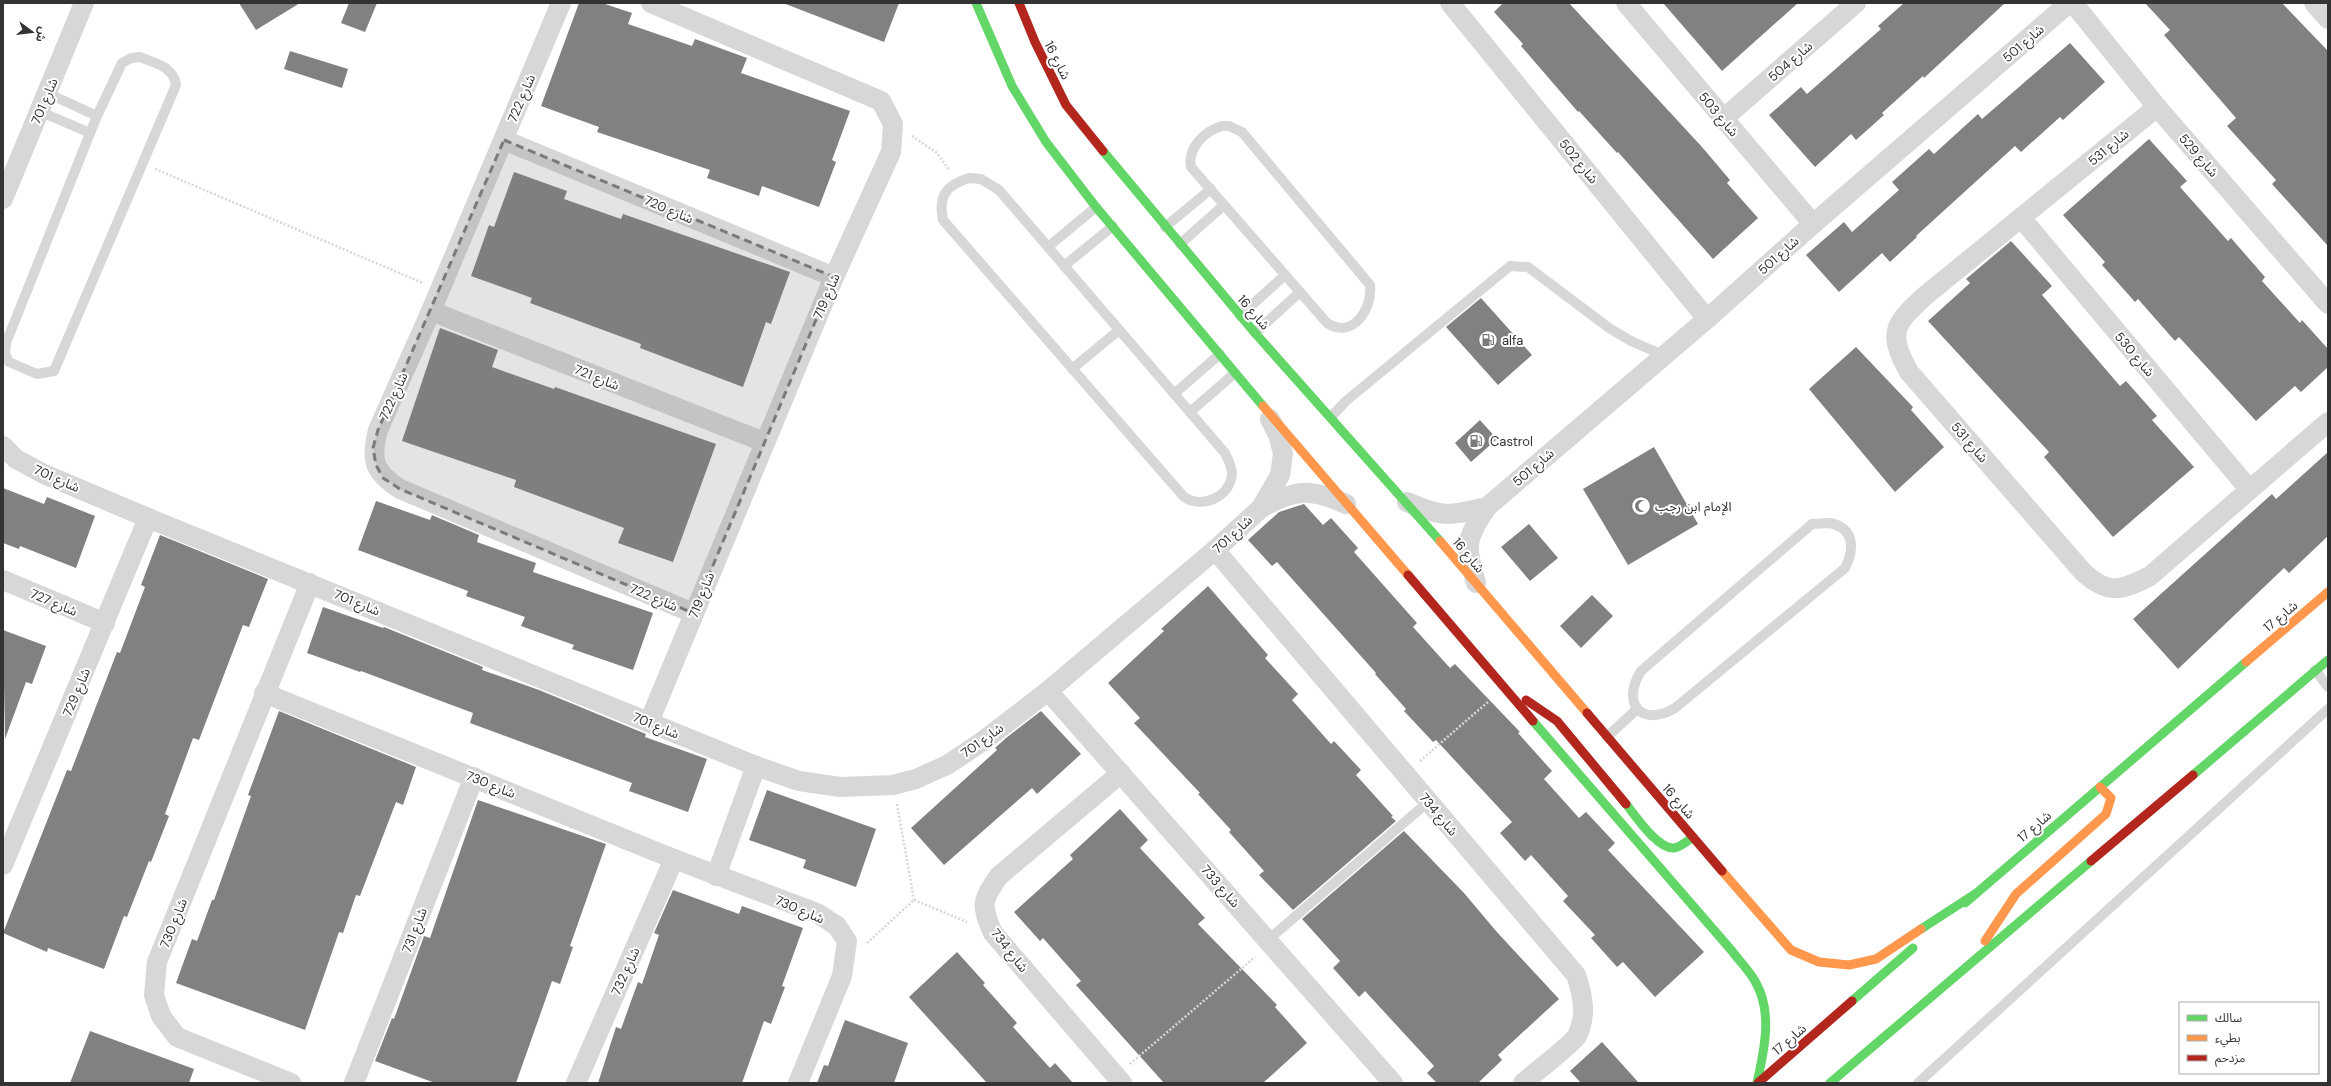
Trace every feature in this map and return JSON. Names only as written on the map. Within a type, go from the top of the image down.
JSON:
[{"type":"street","name":"شارع 701","points":[[4,195],[84,3]]},
{"type":"street","name":"شارع 722","points":[[561,3],[440,290],[378,430],[373,448],[376,465],[383,478],[400,489],[693,613]]},
{"type":"street","points":[[651,3],[881,101],[893,124]]},
{"type":"street","points":[[976,3],[1012,86],[1046,142],[1096,207],[1346,504],[1504,685],[1732,951],[1759,988],[1766,1023],[1758,1083]]},
{"type":"street","name":"شارع 16","points":[[1019,3],[1035,42],[1066,105],[1165,227],[1240,316],[1407,502],[1791,950],[1819,962],[1849,965],[1876,959],[1975,894]]},
{"type":"street","name":"شارع 502","points":[[1450,3],[1708,319]]},
{"type":"street","name":"شارع 503","points":[[1626,3],[1813,224]]},
{"type":"street","name":"شارع 504","points":[[1723,119],[1856,3]]},
{"type":"street","name":"شارع 501","points":[[1476,584],[1468,554],[1468,543],[1476,524],[1487,507],[1663,355],[1708,319],[1813,224],[2069,3]]},
{"type":"street","name":"شارع 529","points":[[2074,3],[2157,107],[2328,304]]},
{"type":"street","points":[[2314,3],[2328,18]]},
{"type":"street","name":"شارع 531","points":[[2157,107],[1926,295],[1904,315],[1895,331],[1898,351],[1909,372],[2083,572],[2093,582],[2110,590],[2129,587],[2150,576],[2328,422]]},
{"type":"street","name":"شارع 719","points":[[650,722],[693,613],[764,442],[834,277],[890,152],[893,124]]},
{"type":"street","name":"شارع 720","points":[[504,140],[834,277]]},
{"type":"street","name":"شارع 530","points":[[2022,218],[2249,489]]},
{"type":"street","name":"شارع 721","points":[[431,311],[764,442]]},
{"type":"street","name":"شارع 701","points":[[1261,508],[1280,475],[1283,454],[1278,437],[1264,407]]},
{"type":"street","name":"شارع 701","points":[[3,446],[16,459],[44,474],[148,518],[756,766],[799,781],[840,787],[893,785],[916,778],[947,765],[983,741],[1048,690],[1215,550],[1261,508],[1282,496],[1299,492],[1323,494],[1346,504]]},
{"type":"street","name":"شارع 501","points":[[1407,502],[1437,514],[1453,515],[1487,507]]},
{"type":"street","name":"شارع 729","points":[[3,864],[148,518]]},
{"type":"street","name":"شارع 734","points":[[1215,550],[1576,976],[1581,991],[1584,1014],[1576,1036],[1523,1083]]},
{"type":"street","name":"شارع 727","points":[[3,580],[105,623]]},
{"type":"street","name":"شارع 730","points":[[291,1083],[177,1037],[161,1016],[154,995],[158,962],[264,693],[310,583]]},
{"type":"street","name":"شارع 17","points":[[1758,1083],[1975,894],[2328,592]]},
{"type":"street","points":[[1830,1083],[2328,660]]},
{"type":"street","points":[[1504,685],[1557,721],[1655,839],[1666,848],[1678,848],[1693,837]]},
{"type":"street","name":"شارع 733","points":[[1048,690],[1393,1083]]},
{"type":"street","name":"شارع 730","points":[[264,693],[716,876],[817,914],[837,926],[847,941],[842,976],[798,1083]]},
{"type":"street","points":[[716,876],[756,766]]},
{"type":"street","name":"شارع 734","points":[[1119,1080],[994,933],[984,911],[987,892],[999,876],[1121,773]]},
{"type":"street","name":"شارع 731","points":[[354,1083],[474,777]]},
{"type":"street","points":[[1973,961],[2016,894],[2106,814],[2111,798],[2100,787]]},
{"type":"street","name":"شارع 732","points":[[576,1083],[674,859]]},
{"type":"lane","points":[[140,57],[169,69],[174,76],[176,85],[54,371],[37,374],[9,362],[5,354],[6,343],[97,116],[122,63],[131,58],[140,57]]},
{"type":"lane","points":[[47,93],[97,116]]},
{"type":"lane","points":[[39,111],[90,133]]},
{"type":"lane","points":[[1229,126],[1242,132],[1370,285],[1370,299],[1364,316],[1350,327],[1338,328],[1328,323],[1211,190],[1191,167],[1190,154],[1197,143],[1216,128],[1229,126]]},
{"type":"lane","points":[[969,178],[981,179],[990,183],[999,190],[1048,247],[1225,453],[1232,474],[1223,490],[1207,503],[1191,501],[1184,497],[943,220],[940,208],[943,196],[957,181],[969,178]]},
{"type":"lane","points":[[1165,227],[1211,190]]},
{"type":"lane","points":[[1180,244],[1224,205]]},
{"type":"lane","points":[[1048,247],[1096,207]]},
{"type":"lane","points":[[1064,266],[1113,226]]},
{"type":"lane","points":[[1331,417],[1346,401],[1510,266],[1528,267],[1609,328],[1631,341],[1663,355]]},
{"type":"lane","points":[[1240,316],[1285,275]]},
{"type":"lane","points":[[1255,333],[1300,292]]},
{"type":"lane","points":[[1072,369],[1119,330]]},
{"type":"lane","points":[[1174,394],[1220,354]]},
{"type":"lane","points":[[1190,412],[1235,372]]},
{"type":"lane","points":[[1830,523],[1837,525],[1846,531],[1852,542],[1850,559],[1845,568],[1675,708],[1656,716],[1646,714],[1637,709],[1632,699],[1632,690],[1641,671],[1812,524],[1830,523]]},
{"type":"lane","points":[[2315,670],[2328,687]]},
{"type":"lane","points":[[1607,737],[1637,709]]},
{"type":"lane","points":[[1918,1083],[2328,709]]},
{"type":"lane","points":[[1269,942],[1428,802]]},
{"type":"path","points":[[893,124],[937,153],[957,181]]},
{"type":"path","points":[[142,164],[440,290]]},
{"type":"path","points":[[1405,774],[1504,685]]},
{"type":"path","points":[[893,785],[914,900]]},
{"type":"path","points":[[914,900],[994,933]]},
{"type":"path","points":[[843,965],[914,900]]},
{"type":"path","points":[[1119,1080],[1269,942]]},
{"type":"highlighted area","points":[[504,140],[834,277],[693,613],[400,489],[383,478],[376,465],[373,448],[378,430]]},
{"type":"building","points":[[239,3],[300,3],[256,30]]},
{"type":"building","points":[[349,3],[377,3],[365,32],[341,23]]},
{"type":"building","points":[[579,3],[602,3],[632,13],[628,24],[692,46],[695,39],[747,58],[741,73],[850,111],[832,160],[836,162],[819,207],[762,186],[759,196],[707,178],[710,170],[597,132],[599,127],[541,106]]},
{"type":"building","points":[[783,3],[899,3],[884,42]]},
{"type":"building","points":[[1503,3],[1569,3],[1702,147],[1730,180],[1727,183],[1758,218],[1713,259],[1618,152],[1617,153],[1579,111],[1578,112],[1521,46],[1523,44],[1494,12]]},
{"type":"building","points":[[1663,3],[1798,3],[1722,71]]},
{"type":"building","points":[[1904,3],[2005,3],[1924,78],[1923,76],[1882,113],[1884,115],[1856,140],[1851,134],[1815,167],[1769,115],[1801,87],[1807,94],[1881,29],[1878,26]]},
{"type":"building","points":[[2145,3],[2282,3],[2328,51],[2328,246],[2272,184],[2276,180],[2227,126],[2236,118],[2164,35],[2170,30]]},
{"type":"building","points":[[2070,43],[2105,82],[2063,120],[2060,117],[2021,152],[2015,146],[1916,236],[1917,237],[1890,262],[1882,253],[1839,292],[1806,255],[1844,222],[1852,232],[1899,190],[1892,182],[1929,149],[1934,154],[1978,114],[1982,119]]},
{"type":"building","points":[[290,51],[348,69],[342,88],[284,69]]},
{"type":"building","points":[[2149,139],[2187,181],[2180,187],[2228,241],[2231,238],[2265,277],[2262,281],[2300,323],[2302,320],[2328,349],[2328,367],[2301,392],[2295,386],[2256,421],[2179,337],[2175,341],[2138,299],[2135,302],[2102,265],[2105,262],[2063,215]]},
{"type":"building","points":[[514,172],[567,191],[564,199],[621,219],[623,214],[790,272],[771,324],[766,322],[743,387],[640,348],[641,344],[530,303],[532,298],[471,276],[489,225],[494,227]]},
{"type":"building","points":[[2011,241],[2052,286],[2042,295],[2120,386],[2126,381],[2157,416],[2152,420],[2194,467],[2113,537],[2044,457],[2049,452],[1928,321],[1970,283],[1966,279]]},
{"type":"building","name":"alfa","points":[[1481,298],[1532,355],[1498,385],[1446,327]]},
{"type":"building","points":[[440,328],[498,350],[492,367],[554,389],[555,387],[716,444],[673,562],[618,543],[624,528],[514,487],[516,480],[402,441]]},
{"type":"building","points":[[1856,347],[1913,407],[1911,410],[1944,447],[1895,492],[1809,389]]},
{"type":"building","name":"Castrol","points":[[1480,420],[1497,439],[1471,462],[1455,443]]},
{"type":"building","name":"الإمام ابن رجب","points":[[1654,447],[1698,524],[1628,565],[1583,489]]},
{"type":"building","points":[[2328,452],[2328,536],[2289,573],[2284,568],[2178,669],[2133,619],[2272,494],[2276,499]]},
{"type":"building","points":[[3,488],[44,504],[47,497],[95,516],[76,568],[20,546],[19,549],[3,543]]},
{"type":"building","points":[[376,501],[430,520],[432,515],[479,535],[477,542],[536,563],[533,572],[653,613],[633,670],[572,649],[574,645],[521,626],[525,617],[466,596],[468,591],[358,550]]},
{"type":"building","points":[[1304,504],[1323,525],[1331,518],[1358,548],[1354,552],[1417,623],[1413,627],[1450,668],[1455,664],[1520,732],[1518,733],[1552,771],[1544,779],[1579,818],[1586,812],[1615,843],[1608,850],[1704,952],[1655,997],[1623,962],[1617,967],[1591,938],[1595,935],[1563,901],[1568,896],[1531,855],[1525,861],[1500,833],[1512,822],[1436,740],[1433,742],[1404,711],[1406,709],[1375,674],[1376,673],[1277,562],[1272,566],[1248,540],[1279,512]]},
{"type":"building","points":[[1529,524],[1558,558],[1530,581],[1501,547]]},
{"type":"building","points":[[160,535],[268,579],[249,627],[243,625],[199,740],[193,738],[165,814],[169,816],[127,917],[124,916],[104,969],[48,948],[47,952],[3,933],[67,770],[71,771],[117,652],[120,653],[145,587],[141,585]]},
{"type":"building","points":[[1208,586],[1268,655],[1265,658],[1298,694],[1292,700],[1331,744],[1334,741],[1361,770],[1356,775],[1396,821],[1293,910],[1259,875],[1264,871],[1229,832],[1231,830],[1198,794],[1200,793],[1134,723],[1140,718],[1108,683],[1164,631],[1161,629]]},
{"type":"building","points":[[1592,595],[1613,616],[1581,648],[1560,626]]},
{"type":"building","points":[[323,607],[383,628],[384,627],[483,667],[482,670],[539,690],[646,734],[645,737],[707,759],[688,812],[629,791],[632,783],[470,723],[473,713],[361,671],[360,672],[307,653]]},
{"type":"building","points":[[3,630],[46,646],[32,684],[26,682],[5,739]]},
{"type":"building","points":[[279,711],[416,767],[403,805],[396,802],[360,896],[356,895],[343,933],[339,932],[305,1030],[176,983],[192,939],[197,941],[212,900],[214,900],[251,796],[248,795]]},
{"type":"building","points":[[1041,711],[1081,754],[1037,794],[1032,788],[944,865],[911,828],[997,750],[995,748],[1006,738]]},
{"type":"building","points":[[767,790],[876,829],[856,887],[803,868],[806,860],[749,840]]},
{"type":"building","points":[[478,800],[606,844],[570,946],[573,947],[560,984],[552,981],[516,1083],[435,1083],[375,1061],[392,1018],[394,1019],[424,936],[430,938]]},
{"type":"building","points":[[1120,809],[1148,840],[1140,848],[1205,918],[1198,924],[1277,1005],[1275,1007],[1307,1043],[1263,1083],[1164,1083],[1076,985],[1081,981],[1043,938],[1040,941],[1014,912],[1073,859],[1070,855]]},
{"type":"building","points":[[1404,831],[1464,893],[1496,931],[1559,999],[1498,1055],[1502,1060],[1478,1083],[1437,1083],[1427,1073],[1434,1066],[1365,991],[1359,997],[1333,968],[1340,961],[1302,919]]},
{"type":"building","points":[[673,890],[739,914],[742,906],[803,928],[782,986],[785,987],[771,1024],[764,1021],[742,1083],[598,1083],[616,1027],[621,1029],[638,982],[642,984],[659,935],[654,933]]},
{"type":"building","points":[[957,952],[985,983],[983,985],[1017,1023],[1013,1027],[1050,1068],[1055,1063],[1073,1083],[987,1083],[909,997]]},
{"type":"building","points":[[845,1020],[908,1043],[894,1083],[817,1083],[824,1065],[828,1066]]},
{"type":"building","points":[[90,1031],[194,1069],[189,1083],[70,1083]]},
{"type":"building","points":[[1602,1042],[1639,1083],[1581,1083],[1570,1071]]},
{"type":"traffic: fast","points":[[976,3],[1012,86],[1046,142],[1096,207],[1263,406]]},
{"type":"traffic: fast","points":[[1103,151],[1255,333],[1440,541]]},
{"type":"traffic: fast","points":[[2193,775],[2328,660]]},
{"type":"traffic: fast","points":[[1965,903],[2246,662]]},
{"type":"traffic: fast","points":[[1533,721],[1732,951],[1754,979],[1761,995],[1766,1019],[1766,1032],[1757,1083]]},
{"type":"traffic: fast","points":[[1626,804],[1647,830],[1667,847],[1677,847],[1693,837]]},
{"type":"traffic: fast","points":[[1830,1083],[2091,861]]},
{"type":"traffic: fast","points":[[1921,929],[1975,894]]},
{"type":"traffic: fast","points":[[1852,1001],[1913,948]]},
{"type":"traffic: slow","points":[[1263,406],[1408,575]]},
{"type":"traffic: slow","points":[[1440,541],[1587,713]]},
{"type":"traffic: slow","points":[[2246,662],[2328,592]]},
{"type":"traffic: slow","points":[[1985,941],[2016,894],[2106,814],[2111,798],[2100,787]]},
{"type":"traffic: slow","points":[[1722,871],[1791,950],[1819,962],[1849,965],[1876,959],[1921,929]]},
{"type":"traffic: jam","points":[[1019,3],[1035,42],[1066,105],[1103,151]]},
{"type":"traffic: jam","points":[[1408,575],[1533,721]]},
{"type":"traffic: jam","points":[[1526,700],[1557,721],[1626,804]]},
{"type":"traffic: jam","points":[[1587,713],[1722,871]]},
{"type":"traffic: jam","points":[[2091,861],[2193,775]]},
{"type":"traffic: jam","points":[[1758,1083],[1852,1001]]},
{"type":"place","name":"alfa","points":[[1488,340]]},
{"type":"place","name":"Castrol","points":[[1476,441]]},
{"type":"place","name":"الإمام ابن رجب","points":[[1641,506]]}]
